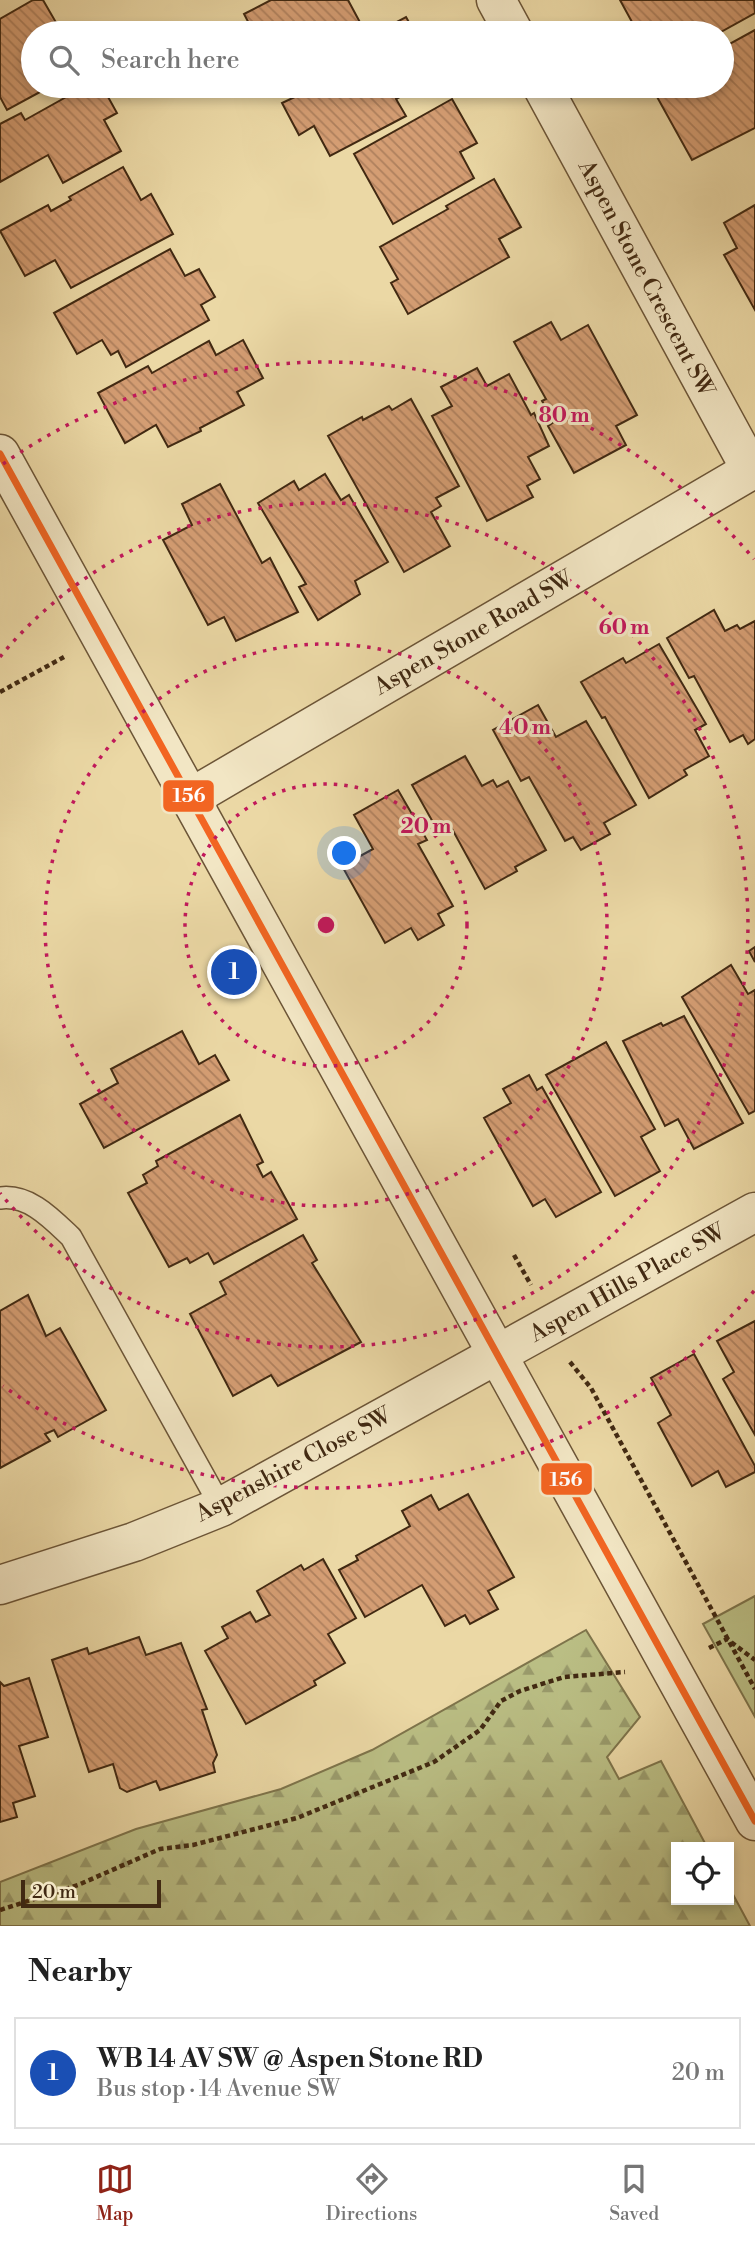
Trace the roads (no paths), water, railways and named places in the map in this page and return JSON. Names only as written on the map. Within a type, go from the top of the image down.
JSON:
[{"type":"street","points":[[496,0],[507,21]]},
{"type":"street","name":"Aspen Stone Crescent SW","points":[[549,98],[753,469]]},
{"type":"street","points":[[0,454],[192,797],[755,1821]]},
{"type":"street","name":"Aspen Stone Road SW","points":[[192,797],[753,469]]},
{"type":"street","name":"Aspen Hills Place SW","points":[[498,1353],[755,1212]]},
{"type":"street","name":"Aspenshire Close SW","points":[[0,1585],[134,1542],[221,1507],[498,1353]]},
{"type":"lane","points":[[0,1198],[10,1197],[40,1208],[71,1237],[221,1507]]},
{"type":"place","name":"WB 14 AV SW @ Aspen Stone RD","points":[[234,972]]}]
